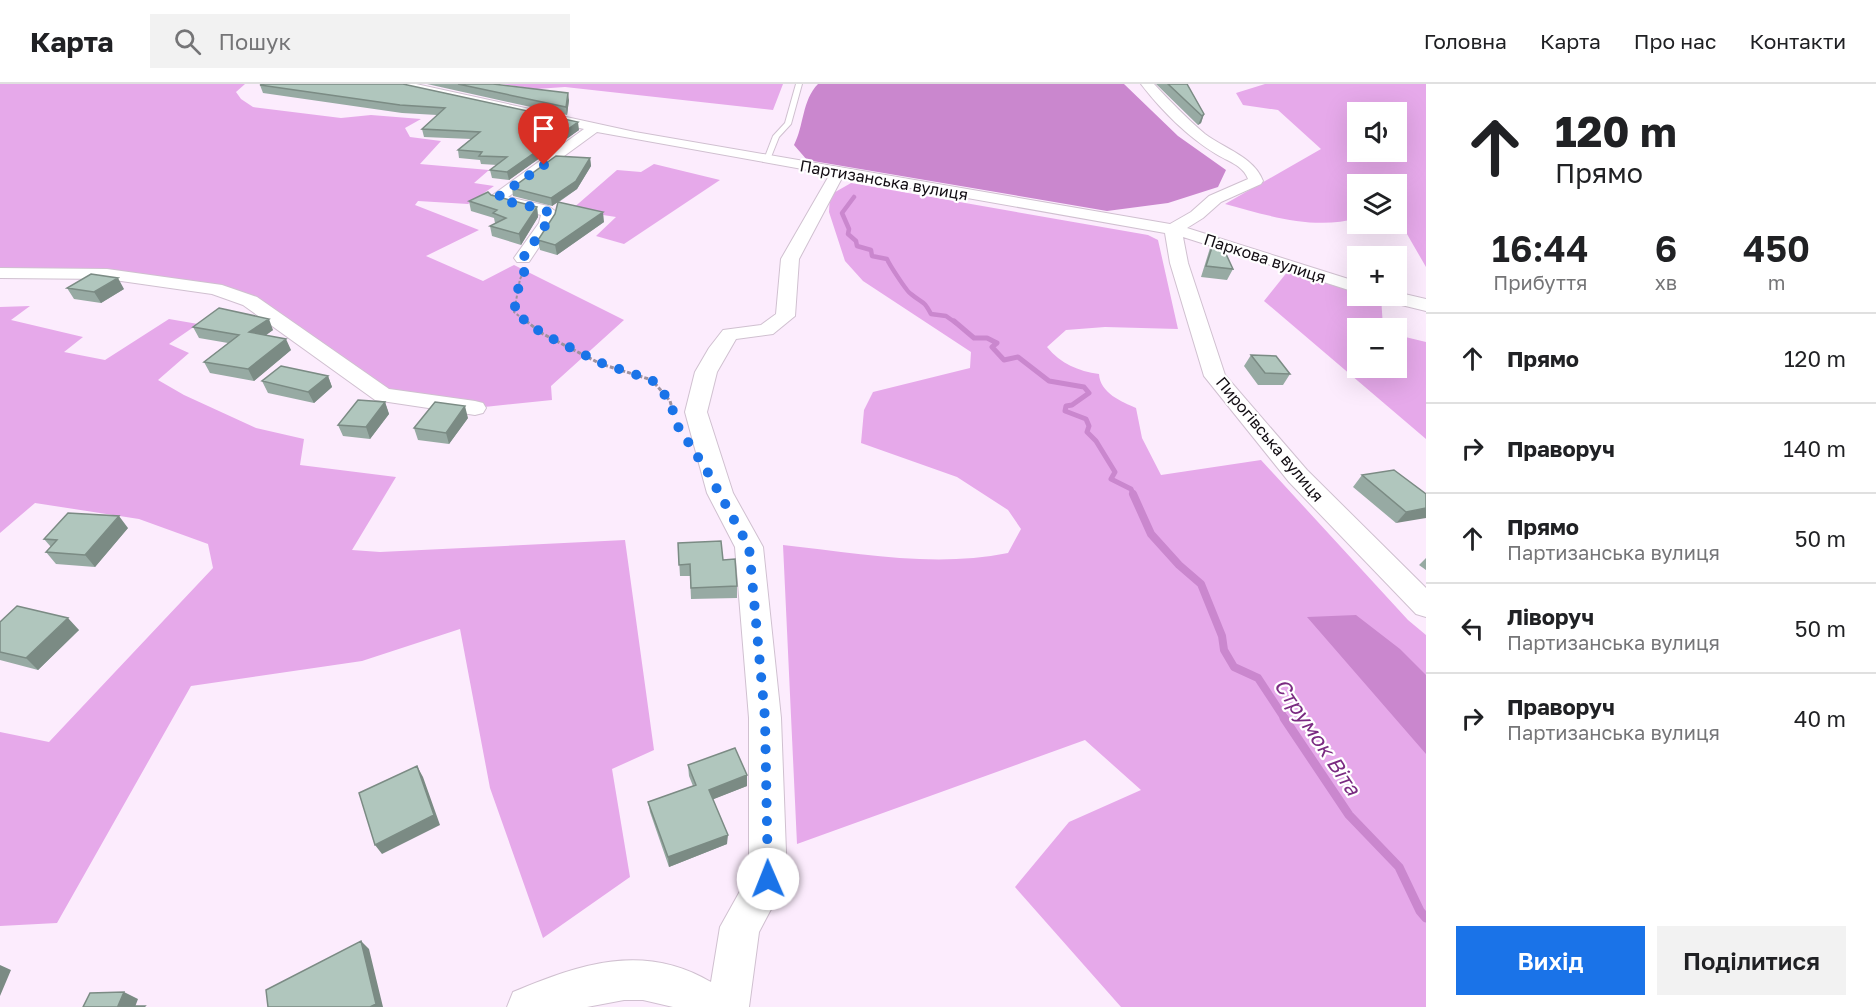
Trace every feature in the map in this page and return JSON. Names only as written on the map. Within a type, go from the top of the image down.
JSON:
[{"type":"street","name":"Партизанська вулиця","points":[[400,84],[595,127],[766,160],[1173,229]]},
{"type":"street","points":[[1147,84],[1187,125],[1218,150],[1246,165],[1254,173],[1256,181],[1215,200],[1197,215],[1173,229]]},
{"type":"street","points":[[523,258],[547,223],[550,213],[542,209],[500,200],[498,197],[595,127]]},
{"type":"street","points":[[728,1007],[740,927],[768,879],[765,718],[749,547],[720,493],[696,412],[706,372],[718,348],[730,334],[766,330],[785,316],[790,260],[838,172]]},
{"type":"street","name":"Паркова вулиця","points":[[1173,229],[1347,284]]},
{"type":"street","name":"Пирогівська вулиця","points":[[1173,229],[1179,263],[1215,376],[1298,476],[1426,606]]},
{"type":"street","points":[[0,273],[107,274],[215,289],[250,301],[291,333],[383,395],[475,408]]},
{"type":"street","points":[[1407,300],[1426,305]]},
{"type":"street","points":[[528,1007],[598,982],[638,978],[685,990],[712,1007]]},
{"type":"lane","points":[[766,160],[776,136],[788,123],[799,84]]},
{"type":"path","points":[[523,258],[527,267],[520,279],[514,312],[543,334],[601,363],[652,380],[670,401],[674,417]]},
{"type":"shaded area","points":[[0,84],[245,84],[236,92],[241,99],[253,107],[341,118],[371,115],[421,119],[405,128],[410,137],[441,141],[420,164],[489,170],[474,183],[494,186],[468,204],[418,201],[415,205],[479,230],[426,256],[483,281],[514,265],[624,320],[551,386],[552,400],[475,408],[383,395],[250,301],[141,277],[0,273]]},
{"type":"shaded area","points":[[502,84],[783,84],[773,110],[565,87],[536,89]]},
{"type":"shaded area","points":[[818,84],[1124,84],[1178,136],[1226,170],[1218,187],[1168,203],[1107,211],[807,160],[794,145],[806,105]]},
{"type":"shaded area","points":[[1265,84],[1426,84],[1426,267],[1407,234],[1407,174],[1347,174],[1347,220],[1341,222],[1291,220],[1225,204],[1321,149],[1278,110],[1243,105],[1236,93]]},
{"type":"shaded area","points":[[654,164],[720,180],[624,244],[596,236],[616,217],[571,210],[617,170],[641,172]]},
{"type":"shaded area","points":[[851,183],[1148,235],[1158,240],[1178,329],[1105,327],[1066,330],[1047,347],[1070,366],[1099,374],[1100,381],[1107,392],[1136,408],[1142,438],[1161,475],[1261,460],[1408,620],[1426,635],[1426,1007],[1121,1007],[1015,887],[1069,822],[1141,790],[1085,740],[797,844],[783,545],[896,558],[952,559],[1008,553],[1021,529],[1008,510],[957,477],[861,443],[864,410],[873,392],[970,368],[971,352],[863,281],[845,261],[829,212],[830,195]]},
{"type":"shaded area","points":[[1292,266],[1347,285],[1347,306],[1382,306],[1382,318],[1347,318],[1347,372],[1264,301]]},
{"type":"shaded area","points":[[30,306],[11,320],[83,337],[64,352],[105,360],[169,319],[198,324],[169,344],[189,353],[158,380],[184,395],[256,428],[304,439],[300,465],[396,477],[352,550],[380,552],[625,540],[654,750],[612,769],[630,877],[543,938],[490,788],[460,629],[362,661],[191,686],[57,923],[0,926],[0,732],[49,742],[213,568],[208,544],[139,519],[35,503],[0,533],[0,307]]},
{"type":"shaded area","points":[[1407,337],[1426,342],[1426,439],[1354,378],[1407,378]]},
{"type":"shaded area","points":[[1356,615],[1400,649],[1426,675],[1426,754],[1307,617]]},
{"type":"building","points":[[403,84],[578,122],[507,172],[490,170],[507,157],[479,156],[482,152],[458,150],[480,132],[422,129],[445,108],[400,105],[260,85]]},
{"type":"building","points":[[458,84],[493,84],[568,93],[566,107]]},
{"type":"building","points":[[1168,84],[1187,84],[1204,114],[1202,116]]},
{"type":"building","points":[[556,156],[590,158],[576,181],[551,198],[512,188]]},
{"type":"building","points":[[488,192],[491,195],[537,207],[519,234],[490,226],[506,218],[493,213],[497,210],[469,201]]},
{"type":"building","points":[[558,202],[603,212],[555,245],[538,240],[555,214]]},
{"type":"building","points":[[1215,238],[1219,239],[1233,269],[1206,266]]},
{"type":"building","points":[[91,274],[118,278],[94,292],[67,288]]},
{"type":"building","points":[[219,308],[269,319],[249,332],[286,339],[248,369],[204,362],[239,335],[193,327]]},
{"type":"building","points":[[1251,355],[1276,356],[1290,374],[1265,373]]},
{"type":"building","points":[[281,366],[328,376],[308,392],[262,381]]},
{"type":"building","points":[[358,400],[385,402],[366,427],[338,425]]},
{"type":"building","points":[[435,402],[465,406],[446,433],[414,428]]},
{"type":"building","points":[[1394,470],[1426,494],[1426,508],[1406,512],[1362,475]]},
{"type":"building","points":[[68,513],[119,516],[85,555],[46,552],[57,540],[44,539]]},
{"type":"building","points":[[721,541],[723,560],[735,559],[737,586],[691,588],[690,564],[679,565],[678,543]]},
{"type":"building","points":[[17,606],[68,618],[26,658],[0,652],[0,622]]},
{"type":"building","points":[[735,748],[747,775],[709,790],[728,835],[668,857],[648,802],[696,785],[688,765]]},
{"type":"building","points":[[417,766],[434,815],[375,845],[359,793]]},
{"type":"building","points":[[361,941],[376,1004],[370,1007],[268,1007],[266,990]]},
{"type":"building","points":[[124,992],[118,1006],[145,1006],[83,1007],[90,993]]},
{"type":"waterway","name":"Струмок Віта","points":[[854,197],[842,213],[849,229],[848,234],[856,241],[857,246],[871,250],[872,256],[887,259],[906,288],[924,304],[931,314],[946,316],[956,323]]},
{"type":"waterway","name":"Струмок Віта","points":[[954,321],[974,338],[987,338],[997,343],[992,347],[1004,360],[1018,357],[1049,381],[1084,387],[1089,393],[1072,405],[1066,406],[1065,411],[1086,419],[1089,426],[1087,432],[1096,441],[1115,472],[1111,479],[1131,489],[1134,496]]},
{"type":"waterway","name":"Струмок Віта","points":[[1133,494],[1151,534],[1179,565],[1201,584],[1222,636],[1224,650],[1234,667],[1258,678],[1285,719]]},
{"type":"waterway","name":"Струмок Віта","points":[[1284,718],[1349,815],[1399,867],[1420,911],[1426,918]]},
{"type":"route","points":[[544,165],[498,197],[500,200],[542,209],[550,213],[541,233],[523,258],[527,267],[520,279],[514,312],[543,334],[601,363],[652,380],[670,401],[677,425],[707,471],[749,547],[765,718],[768,879]]}]
